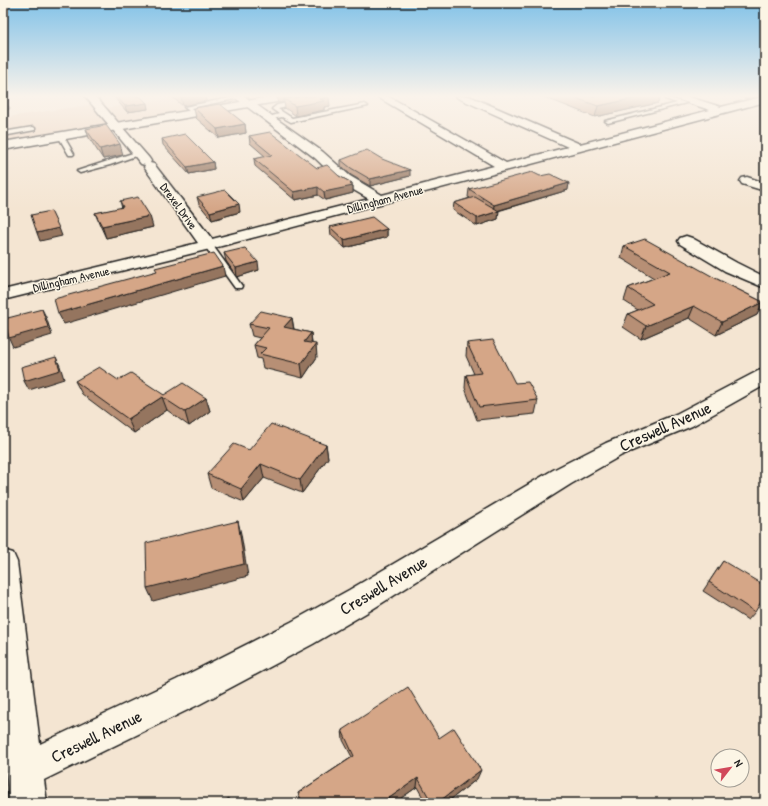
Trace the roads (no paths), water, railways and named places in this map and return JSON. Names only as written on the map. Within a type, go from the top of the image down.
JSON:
[{"type":"street","points":[[3,146],[76,134]]},
{"type":"street","name":"Drexel Drive","points":[[121,134],[145,161],[208,246]]},
{"type":"street","points":[[290,134],[319,155],[346,180],[381,200]]},
{"type":"street","points":[[446,134],[504,167]]},
{"type":"street","points":[[547,134],[580,148]]},
{"type":"street","name":"Dillingham Avenue","points":[[3,295],[208,246],[635,134]]},
{"type":"street","points":[[747,181],[765,188]]},
{"type":"street","points":[[686,241],[731,267],[765,283]]},
{"type":"street","name":"Creswell Avenue","points":[[27,787],[188,692],[302,633],[360,600],[562,477],[614,449],[684,420],[765,376]]},
{"type":"street","points":[[3,562],[27,787]]},
{"type":"lane","points":[[62,136],[71,154]]},
{"type":"lane","points":[[80,171],[108,164],[145,161]]},
{"type":"lane","points":[[208,246],[238,286]]}]
